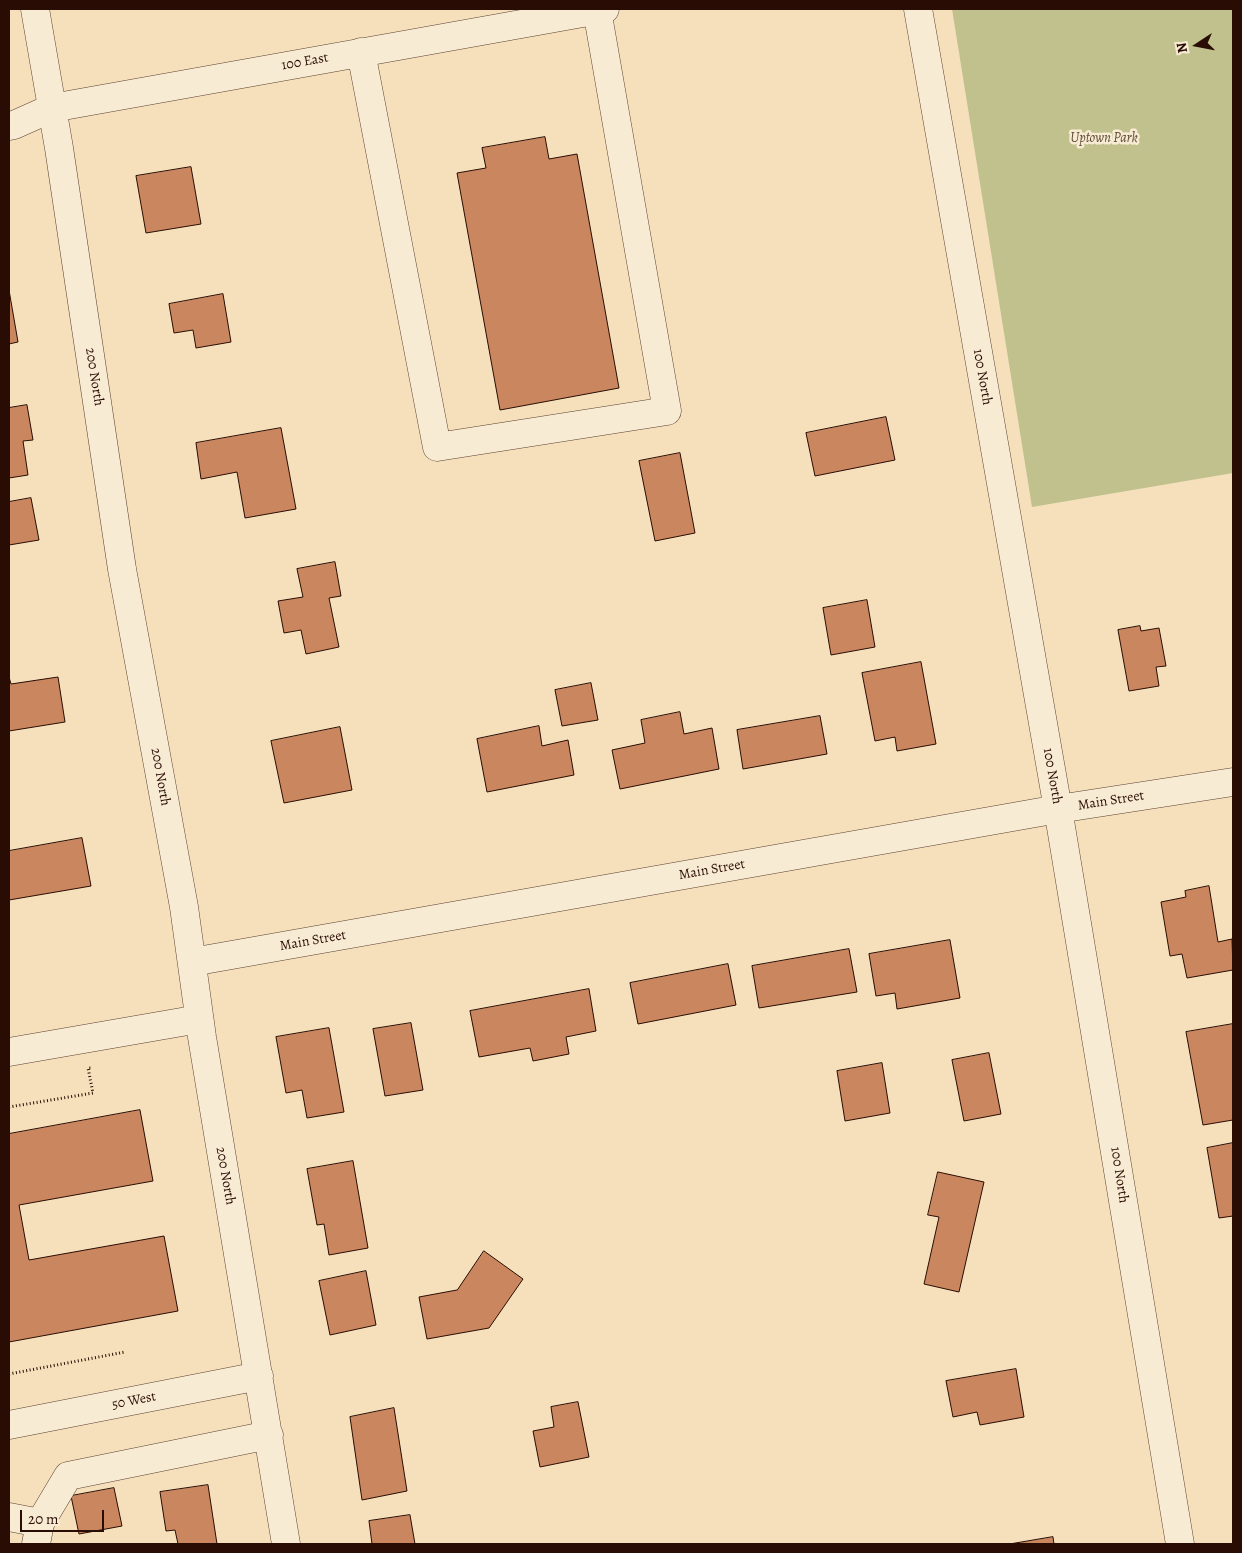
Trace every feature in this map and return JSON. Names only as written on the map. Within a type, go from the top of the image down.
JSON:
[{"type":"street","name":"200 North","points":[[35,9],[52,108],[122,569],[184,907],[200,1019],[286,1544]]},
{"type":"street","name":"100 North","points":[[918,9],[1058,809],[1180,1544]]},
{"type":"street","name":"100 East","points":[[9,126],[52,108],[601,10]]},
{"type":"street","points":[[362,52],[437,447],[667,411],[601,10]]},
{"type":"street","name":"Main Street","points":[[192,962],[1058,809],[1233,782]]},
{"type":"street","points":[[9,1052],[200,1019]]},
{"type":"street","name":"50 West","points":[[9,1425],[259,1376]]},
{"type":"street","points":[[9,1517],[38,1534],[68,1476],[269,1435]]},
{"type":"path","points":[[9,1107],[93,1093],[88,1068],[97,1066]]},
{"type":"path","points":[[9,1374],[125,1352]]},
{"type":"green space","name":"Uptown Park","points":[[952,9],[1233,9],[1233,473],[1032,507]]},
{"type":"building","points":[[545,137],[549,159],[577,154],[619,388],[500,410],[457,173],[486,168],[482,148]]},
{"type":"building","points":[[191,167],[201,224],[146,233],[136,176]]},
{"type":"building","points":[[9,290],[18,342],[9,344]]},
{"type":"building","points":[[223,294],[231,342],[196,348],[193,330],[174,333],[169,304]]},
{"type":"building","points":[[27,405],[33,440],[23,441],[28,475],[9,478],[9,408]]},
{"type":"building","points":[[886,417],[895,460],[815,476],[806,433]]},
{"type":"building","points":[[281,428],[296,509],[245,518],[237,472],[201,479],[196,443]]},
{"type":"building","points":[[680,453],[695,533],[655,541],[639,461]]},
{"type":"building","points":[[31,498],[39,540],[9,545],[9,502]]},
{"type":"building","points":[[335,562],[341,596],[329,598],[339,647],[306,654],[301,630],[284,633],[278,601],[303,597],[297,569]]},
{"type":"building","points":[[867,600],[875,647],[831,655],[823,608]]},
{"type":"building","points":[[1140,626],[1141,631],[1159,628],[1166,666],[1156,667],[1159,686],[1129,691],[1118,630]]},
{"type":"building","points":[[921,662],[936,744],[897,751],[895,737],[875,741],[862,673]]},
{"type":"building","points":[[9,677],[11,684],[58,677],[65,722],[9,731]]},
{"type":"building","points":[[591,683],[598,720],[562,726],[555,690]]},
{"type":"building","points":[[680,712],[684,734],[712,728],[719,769],[620,789],[612,750],[645,743],[641,720]]},
{"type":"building","points":[[820,716],[827,754],[743,769],[737,730]]},
{"type":"building","points":[[539,726],[542,746],[568,740],[574,775],[487,792],[477,739]]},
{"type":"building","points":[[340,727],[352,790],[284,803],[271,741]]},
{"type":"building","points":[[82,838],[91,886],[9,900],[9,851]]},
{"type":"building","points":[[1209,886],[1218,942],[1232,939],[1233,970],[1187,978],[1182,954],[1170,956],[1161,902],[1186,897],[1185,891]]},
{"type":"building","points":[[950,940],[960,998],[897,1009],[895,993],[876,996],[869,954]]},
{"type":"building","points":[[849,949],[857,992],[759,1008],[752,966]]},
{"type":"building","points":[[728,964],[736,1005],[638,1024],[630,983]]},
{"type":"building","points":[[589,989],[596,1031],[566,1037],[569,1054],[533,1061],[530,1048],[479,1057],[470,1011]]},
{"type":"building","points":[[411,1023],[423,1090],[385,1096],[373,1029]]},
{"type":"building","points":[[1233,1024],[1233,1120],[1203,1125],[1186,1032]]},
{"type":"building","points":[[329,1028],[344,1112],[307,1118],[302,1090],[286,1093],[276,1037]]},
{"type":"building","points":[[989,1053],[1001,1114],[964,1121],[952,1060]]},
{"type":"building","points":[[882,1063],[890,1113],[845,1121],[837,1071]]},
{"type":"building","points":[[140,1110],[153,1181],[19,1205],[29,1260],[164,1236],[178,1311],[9,1342],[9,1134]]},
{"type":"building","points":[[1233,1143],[1233,1216],[1219,1218],[1207,1148]]},
{"type":"building","points":[[353,1161],[368,1248],[329,1255],[324,1224],[317,1225],[307,1169]]},
{"type":"building","points":[[938,1172],[984,1182],[959,1292],[924,1284],[939,1217],[928,1215]]},
{"type":"building","points":[[484,1251],[523,1279],[489,1328],[427,1339],[419,1297],[457,1290]]},
{"type":"building","points":[[366,1271],[376,1325],[330,1335],[319,1281]]},
{"type":"building","points":[[1016,1369],[1024,1417],[980,1425],[977,1412],[953,1417],[946,1381]]},
{"type":"building","points":[[578,1402],[589,1457],[540,1467],[533,1431],[554,1427],[551,1407]]},
{"type":"building","points":[[394,1408],[407,1491],[362,1500],[350,1417]]},
{"type":"building","points":[[208,1485],[217,1544],[178,1544],[175,1530],[166,1531],[160,1492]]},
{"type":"building","points":[[114,1488],[122,1526],[79,1534],[71,1496]]},
{"type":"building","points":[[410,1515],[415,1544],[372,1544],[369,1521]]},
{"type":"building","points":[[1053,1537],[1054,1544],[1010,1544]]}]
